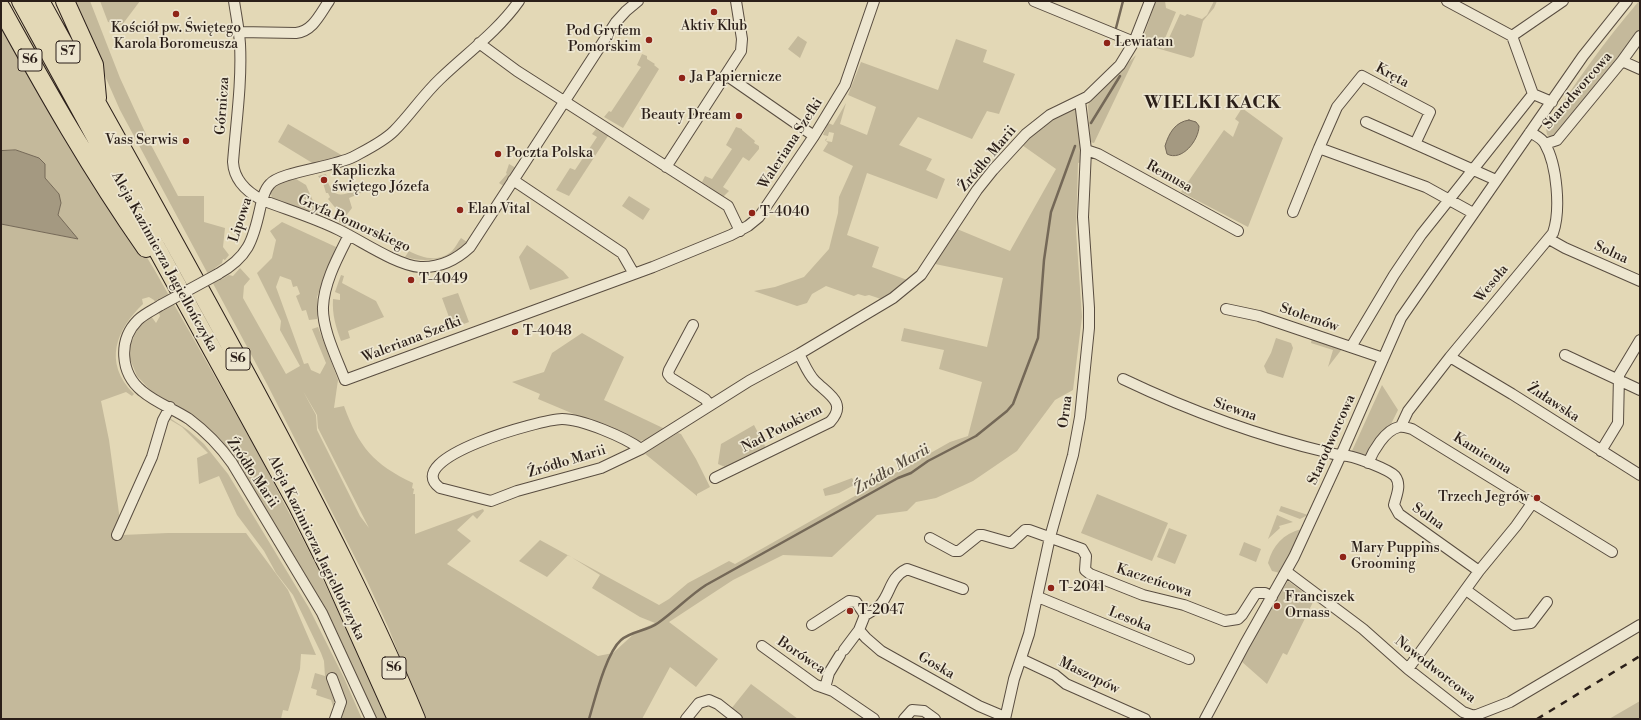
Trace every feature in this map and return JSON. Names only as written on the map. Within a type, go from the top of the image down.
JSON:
[{"type":"highway","name":"Aleja Kazimierza Jagiellończyka","points":[[21,1],[294,500],[332,574],[397,719]]},
{"type":"highway","name":"Aleja Kazimierza Jagiellończyka","points":[[40,1],[208,302],[314,502],[371,618],[416,719]]},
{"type":"highway","name":"S6","points":[[65,1],[94,65],[97,102]]},
{"type":"highway","name":"S6","points":[[1,8],[58,112],[93,170],[155,262],[190,308]]},
{"type":"street","name":"Górnicza","points":[[234,1],[239,32],[239,96],[233,170],[242,184],[262,200]]},
{"type":"street","points":[[239,32],[296,33],[305,31],[313,24],[329,1]]},
{"type":"street","name":"Lipowa","points":[[170,407],[148,395],[136,386],[128,372],[124,357],[126,339],[134,325],[141,317],[160,305],[232,266],[242,257],[254,236],[266,189],[275,180],[335,164],[367,150],[390,135],[439,80],[494,31],[519,1]]},
{"type":"street","name":"Gryfa Pomorskiego","points":[[262,200],[349,235],[401,262],[419,267],[433,266],[447,263],[461,256],[470,247],[621,16],[638,1]]},
{"type":"street","points":[[666,167],[738,57],[742,46],[736,1]]},
{"type":"street","name":"Waleriana Szefki","points":[[349,235],[327,283],[323,307],[324,320],[345,380],[634,274],[740,231],[759,217],[814,136],[848,78],[874,1]]},
{"type":"street","points":[[1034,1],[1052,5],[1134,42]]},
{"type":"street","name":"Źródło Marii","points":[[641,449],[588,424],[573,420],[546,420],[471,445],[450,455],[434,471],[432,479],[434,484],[440,488],[491,501],[517,491],[601,468],[641,449],[710,404],[885,303],[915,282],[931,261],[978,190],[1006,155],[1039,122],[1080,101],[1120,65],[1134,42],[1150,1]]},
{"type":"street","points":[[1351,347],[1394,275],[1421,234],[1474,171],[1533,94],[1512,36],[1447,1]]},
{"type":"street","points":[[1512,36],[1563,1]]},
{"type":"street","name":"Starodworcowa","points":[[1205,719],[1287,572],[1341,455],[1403,314],[1587,50],[1627,1]]},
{"type":"street","name":"Starodworcowa","points":[[1530,132],[1542,140],[1545,144],[1557,140],[1622,61],[1640,36]]},
{"type":"street","points":[[479,43],[517,71],[728,206],[740,231]]},
{"type":"street","points":[[1622,61],[1640,69]]},
{"type":"street","points":[[726,75],[814,136]]},
{"type":"street","name":"Kręta","points":[[1293,212],[1337,107],[1362,76],[1430,112],[1415,144]]},
{"type":"street","name":"Starodworcowa","points":[[1533,94],[1552,102]]},
{"type":"street","name":"Orna","points":[[1005,718],[1014,679],[1029,634],[1050,537],[1078,435],[1089,328],[1083,217],[1086,150],[1083,114],[1080,101]]},
{"type":"street","points":[[1366,122],[1496,180]]},
{"type":"street","name":"Wesoła","points":[[1401,426],[1408,411],[1450,357],[1528,261],[1549,239],[1556,225],[1558,209],[1555,182],[1545,144]]},
{"type":"street","points":[[1319,148],[1426,187],[1473,213]]},
{"type":"street","name":"Remusa","points":[[1086,150],[1098,154],[1238,230]]},
{"type":"street","points":[[513,180],[622,253],[634,274]]},
{"type":"street","name":"Solna","points":[[1549,239],[1565,248],[1640,281]]},
{"type":"street","name":"Stolemów","points":[[1226,309],[1259,316],[1383,358]]},
{"type":"street","points":[[693,325],[668,374],[671,378],[705,399],[710,404]]},
{"type":"street","points":[[1601,451],[1618,423],[1619,380],[1621,370],[1640,340]]},
{"type":"street","name":"Nad Potokiem","points":[[715,478],[830,422],[835,417],[837,403],[832,396],[815,381],[799,354]]},
{"type":"street","points":[[1565,355],[1640,390]]},
{"type":"street","name":"Żuławska","points":[[1450,357],[1512,394],[1640,475]]},
{"type":"street","name":"Siewna","points":[[1123,379],[1168,401],[1232,425],[1331,454],[1341,455]]},
{"type":"street","points":[[117,535],[152,456],[163,420],[170,407]]},
{"type":"street","name":"Źródło Marii","points":[[170,407],[190,420],[210,438],[238,471],[322,613],[371,719]]},
{"type":"street","points":[[1341,455],[1349,456],[1368,463],[1384,439],[1393,430],[1401,426]]},
{"type":"street","name":"Kamienna","points":[[1401,426],[1420,432],[1612,552]]},
{"type":"street","name":"Solna","points":[[1368,463],[1388,471],[1396,478],[1399,487],[1394,505],[1399,514],[1479,571]]},
{"type":"street","points":[[1408,669],[1479,571],[1516,526],[1533,502]]},
{"type":"street","name":"Kaczeńcowa","points":[[930,538],[954,551],[959,551],[980,535],[1010,543],[1014,542],[1025,530],[1050,537],[1082,549],[1086,556],[1085,570],[1090,574],[1143,595],[1184,605],[1219,620],[1238,619],[1245,612],[1256,593],[1265,593],[1272,597]]},
{"type":"street","points":[[859,630],[865,615],[881,604],[897,575],[907,569],[963,588]]},
{"type":"street","name":"Nowodworcowa","points":[[1287,572],[1363,629],[1408,669],[1464,712],[1474,716],[1510,702],[1640,625]]},
{"type":"street","points":[[1466,590],[1514,625],[1531,623],[1547,602]]},
{"type":"street","name":"Lesoka","points":[[1038,597],[1189,659]]},
{"type":"street","points":[[812,625],[849,601],[856,602],[865,615]]},
{"type":"street","name":"Borówca","points":[[825,688],[829,673],[842,652],[859,630]]},
{"type":"street","name":"Goska","points":[[859,630],[881,651],[979,706],[1005,718]]},
{"type":"street","name":"Borówca","points":[[762,646],[816,685],[834,691],[874,719]]},
{"type":"street","name":"Maszopów","points":[[1021,659],[1055,675],[1066,684],[1145,719]]},
{"type":"street","points":[[332,678],[340,702],[335,719]]},
{"type":"street","points":[[686,719],[699,704],[708,700],[718,704],[737,719]]},
{"type":"street","points":[[904,719],[912,710],[918,709],[936,719]]},
{"type":"shaded area","points":[[2,1],[7,1],[40,54],[118,197]]},
{"type":"shaded area","points":[[72,1],[90,1],[120,78],[150,143],[178,196],[204,196],[204,222],[225,228],[223,247],[229,255],[215,268],[222,279],[229,275],[233,276],[240,268],[250,279],[244,286],[243,298],[286,374],[300,366],[280,330],[281,321],[257,273],[272,258],[276,240],[270,231],[282,222],[336,247],[317,297],[317,319],[309,320],[306,310],[302,311],[296,296],[300,294],[297,286],[293,287],[291,280],[280,276],[276,287],[304,364],[308,363],[311,370],[320,374],[326,363],[312,329],[318,327],[338,380],[334,408],[344,406],[355,433],[369,453],[387,469],[413,483],[413,494],[415,494],[415,534],[483,509],[484,511],[477,519],[473,515],[457,530],[471,541],[447,564],[598,656],[613,653],[637,631],[655,623],[640,617],[592,588],[600,575],[572,557],[659,605],[669,599],[688,583],[729,561],[735,564],[950,442],[968,436],[982,382],[939,369],[944,350],[901,341],[904,328],[987,347],[1003,278],[935,264],[957,229],[1010,251],[1056,169],[1022,145],[1039,128],[1053,118],[1068,111],[1075,110],[1079,115],[1082,162],[1078,163],[1076,230],[1082,317],[1073,390],[1055,400],[1017,451],[973,481],[936,498],[916,502],[907,511],[877,515],[832,557],[783,555],[733,580],[669,622],[718,659],[696,687],[670,667],[642,719],[424,719],[389,629],[367,581],[267,384],[120,110]],"holes":[[[303,391],[317,415],[318,428],[369,528],[360,516],[317,430],[316,415]]]},
{"type":"shaded area","points":[[100,1],[140,1],[122,25],[108,22]]},
{"type":"shaded area","points":[[1156,1],[1165,1],[1166,8],[1176,12],[1161,48],[1164,49],[1180,14],[1185,16],[1187,14],[1202,19],[1207,15],[1214,1],[1217,1],[1214,8],[1203,21],[1194,56],[1191,58],[1153,47],[1142,41]]},
{"type":"shaded area","points":[[1639,1],[1640,30],[1620,57],[1555,136],[1551,137],[1547,135],[1546,128],[1568,95],[1602,47]]},
{"type":"shaded area","points":[[1,19],[154,269],[257,451],[313,559],[390,719],[376,719],[326,612],[241,468],[171,403],[151,391],[137,376],[130,359],[131,343],[138,328],[151,316],[156,323],[160,316],[154,300],[149,297],[142,299],[143,304],[126,324],[120,335],[117,346],[116,358],[118,370],[124,382],[134,394],[132,396],[126,392],[101,401],[109,440],[122,535],[168,533],[246,533],[288,590],[316,655],[301,654],[300,669],[288,711],[283,710],[281,719],[1,719],[1,224],[77,239],[58,215],[61,203],[59,194],[45,178],[39,158],[16,150],[1,151]]},
{"type":"shaded area","points":[[798,36],[807,42],[800,58],[788,49]]},
{"type":"shaded area","points":[[956,39],[987,50],[983,62],[1015,74],[999,114],[987,111],[972,139],[918,117],[899,145],[932,159],[926,170],[945,179],[937,199],[867,173],[847,235],[879,247],[872,267],[910,281],[884,300],[869,295],[865,296],[858,294],[854,296],[826,286],[812,294],[807,303],[797,306],[754,291],[775,287],[804,277],[829,249],[838,213],[839,197],[853,166],[823,151],[828,143],[826,141],[832,142],[834,133],[829,132],[828,136],[823,135],[828,123],[833,125],[846,103],[840,124],[867,135],[876,107],[848,95],[861,62],[938,90]]},
{"type":"shaded area","points":[[642,54],[647,56],[647,59],[655,64],[654,65],[659,69],[623,128],[604,117],[609,111],[611,112],[641,67],[637,65]]},
{"type":"shaded area","points":[[1136,55],[1094,143],[1090,142],[1089,102]]},
{"type":"shaded area","points":[[1242,108],[1283,138],[1248,227],[1181,192],[1224,130],[1233,137],[1239,122],[1235,119]]},
{"type":"shaded area","points":[[1189,120],[1196,122],[1199,126],[1193,143],[1184,152],[1178,155],[1173,156],[1167,154],[1165,146],[1173,129],[1180,123]]},
{"type":"shaded area","points":[[288,124],[343,156],[314,164],[278,142]]},
{"type":"shaded area","points":[[736,127],[742,129],[755,141],[754,143],[759,146],[759,149],[749,161],[743,157],[723,187],[729,191],[723,197],[702,182],[705,176],[712,179],[732,149],[726,145]]},
{"type":"shaded area","points":[[596,129],[608,136],[569,196],[556,190],[570,168],[575,170],[597,137],[592,134]]},
{"type":"shaded area","points":[[16,150],[39,158],[45,164],[45,178],[59,194],[61,203],[58,215],[78,239],[1,224],[1,151]]},
{"type":"shaded area","points":[[509,164],[516,168],[505,187],[499,183],[507,174]]},
{"type":"shaded area","points":[[326,174],[332,190],[336,194],[347,193],[368,185],[370,189],[349,198],[352,208],[345,217],[352,221],[345,226],[336,220],[343,217],[328,199],[330,197],[328,193],[326,193],[323,183],[318,176]]},
{"type":"shaded area","points":[[288,179],[296,179],[306,185],[320,217],[272,198],[271,194],[273,188]]},
{"type":"shaded area","points":[[629,196],[650,209],[643,220],[622,206]]},
{"type":"shaded area","points":[[461,238],[467,242],[460,248],[446,256],[442,257],[452,251]]},
{"type":"shaded area","points":[[527,245],[563,271],[569,278],[530,290],[519,257]]},
{"type":"shaded area","points":[[409,251],[419,256],[430,258],[442,257],[430,260],[422,260],[405,257]]},
{"type":"shaded area","points":[[341,275],[344,276],[342,283],[376,301],[384,317],[348,331],[350,338],[341,341],[335,321],[333,299],[340,300],[340,294],[335,292]]},
{"type":"shaded area","points":[[458,293],[469,322],[453,328],[442,298]]},
{"type":"shaded area","points":[[582,333],[624,357],[604,400],[665,429],[647,440],[638,441],[538,399],[540,394],[512,382],[544,372],[552,353]]},
{"type":"shaded area","points":[[1276,338],[1291,343],[1293,348],[1283,378],[1267,373],[1264,366],[1271,353]]},
{"type":"shaded area","points":[[1312,338],[1342,349],[1328,367],[1333,350],[1311,343]]},
{"type":"shaded area","points":[[1382,385],[1398,410],[1391,424],[1394,426],[1366,459],[1351,453]]},
{"type":"shaded area","points":[[168,417],[188,430],[204,444],[228,474],[309,608],[344,678],[362,719],[337,719],[338,698],[334,709],[331,700],[316,695],[317,690],[311,688],[315,673],[325,676],[324,661],[293,595],[276,573],[264,551],[237,515],[219,476],[199,484],[197,458],[208,453],[182,427],[167,418]]},
{"type":"shaded area","points":[[754,425],[766,448],[727,468],[718,464],[721,444]]},
{"type":"shaded area","points":[[678,433],[681,434],[696,459],[710,487],[697,494],[697,496],[644,453]]},
{"type":"shaded area","points":[[852,478],[856,484],[839,493],[825,496],[823,489]]},
{"type":"shaded area","points":[[1097,494],[1168,523],[1152,561],[1081,533]]},
{"type":"shaded area","points":[[1281,506],[1308,515],[1300,519],[1279,511]]},
{"type":"shaded area","points":[[1277,515],[1293,522],[1279,526],[1280,528],[1268,539]]},
{"type":"shaded area","points":[[1169,528],[1187,535],[1175,564],[1157,557]]},
{"type":"shaded area","points":[[1301,529],[1302,530],[1284,570],[1280,573],[1272,571],[1268,563],[1276,546],[1284,537]]},
{"type":"shaded area","points":[[540,540],[568,555],[547,577],[519,561]]},
{"type":"shaded area","points":[[1244,542],[1261,549],[1256,562],[1239,555]]},
{"type":"shaded area","points":[[1288,581],[1314,600],[1287,655],[1283,653],[1267,684],[1241,661],[1262,622]]},
{"type":"shaded area","points":[[751,684],[798,719],[744,719],[731,709]]},
{"type":"shaded area","points":[[1640,701],[1640,719],[1609,719]]},
{"type":"waterway","name":"Źródło Marii","points":[[1116,28],[1123,1]]},
{"type":"waterway","name":"Źródło Marii","points":[[1091,123],[1120,76]]},
{"type":"waterway","name":"Źródło Marii","points":[[589,719],[606,665],[616,646],[625,637],[654,626],[706,585],[898,478],[911,473],[928,461],[976,436],[1007,411],[1013,404],[1038,338],[1044,260],[1051,212],[1075,146]]},
{"type":"railway","points":[[1537,719],[1640,656]]},
{"type":"place","name":"Aktiv Klub","points":[[714,12]]},
{"type":"place","name":"Kościół pw. Świętego Karola Boromeusza","points":[[176,14]]},
{"type":"place","name":"Pod Gryfem Pomorskim","points":[[649,40]]},
{"type":"place","name":"Lewiatan","points":[[1107,43]]},
{"type":"place","name":"Ja Papiernicze","points":[[682,78]]},
{"type":"place","name":"Beauty Dream","points":[[739,116]]},
{"type":"place","name":"Vass Serwis","points":[[186,141]]},
{"type":"place","name":"Poczta Polska","points":[[498,154]]},
{"type":"place","name":"Kapliczka świętego Józefa","points":[[324,180]]},
{"type":"place","name":"Elan Vital","points":[[460,210]]},
{"type":"place","name":"T-4040","points":[[752,213]]},
{"type":"place","name":"T-4049","points":[[411,280]]},
{"type":"place","name":"T-4048","points":[[515,332]]},
{"type":"place","name":"Trzech Jegrów","points":[[1537,498]]},
{"type":"place","name":"Mary Puppins Grooming","points":[[1343,557]]},
{"type":"place","name":"T-2041","points":[[1051,588]]},
{"type":"place","name":"Franciszek Ornass","points":[[1277,606]]},
{"type":"place","name":"T-2047","points":[[850,611]]},
{"type":"district","name":"WIELKI KACK","points":[[1213,104]]}]
